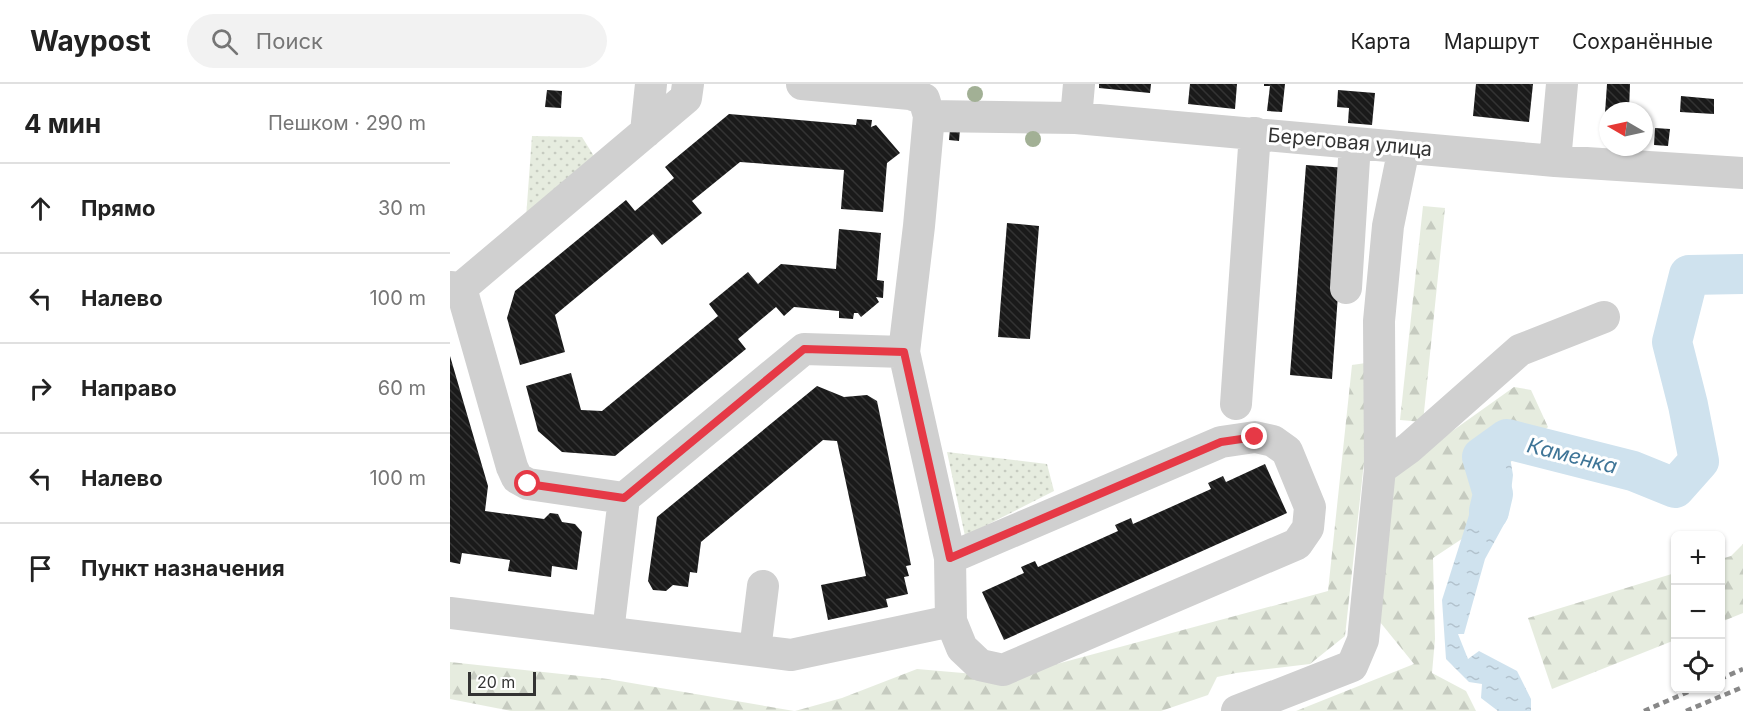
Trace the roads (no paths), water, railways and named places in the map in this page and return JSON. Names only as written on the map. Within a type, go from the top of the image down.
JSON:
[{"type":"street","points":[[646,132],[651,84]]},
{"type":"street","points":[[624,498],[528,484],[517,478],[455,287],[686,98],[688,84]]},
{"type":"street","name":"Береговая улица","points":[[802,84],[910,94],[933,104],[1076,118],[1555,161],[1743,173]]},
{"type":"street","points":[[1076,118],[1079,84]]},
{"type":"street","points":[[1555,161],[1562,84]]},
{"type":"street","points":[[933,104],[904,352],[950,558],[951,621],[962,648],[980,665],[1003,670],[1297,544],[1308,528],[1310,507],[1287,451],[1273,441],[1255,437],[1221,442],[950,558]]},
{"type":"street","points":[[1236,404],[1255,133]]},
{"type":"street","points":[[1346,288],[1355,143]]},
{"type":"street","points":[[1237,711],[1352,666],[1363,640],[1380,469],[1379,321],[1388,226],[1404,148]]},
{"type":"street","points":[[1380,469],[1409,448],[1520,350],[1604,317]]},
{"type":"street","points":[[608,632],[624,498],[804,349],[904,352]]},
{"type":"street","points":[[755,650],[763,586]]},
{"type":"street","points":[[450,613],[791,655],[951,621]]},
{"type":"water","points":[[1507,439],[1513,475],[1508,517],[1485,559],[1464,634],[1458,634],[1468,659],[1479,651],[1517,671],[1531,699],[1531,711],[1498,711],[1481,698],[1482,684],[1469,682],[1446,659],[1442,600],[1469,515],[1482,457]]},
{"type":"waterway","name":"Каменка","points":[[1489,511],[1493,494],[1482,457],[1507,439],[1633,471],[1675,488],[1699,461],[1672,342],[1689,275],[1743,274]]},
{"type":"railway","points":[[1725,677],[1743,669]]},
{"type":"railway","points":[[1686,711],[1743,687]]},
{"type":"railway","points":[[1644,711],[1685,693]]}]
